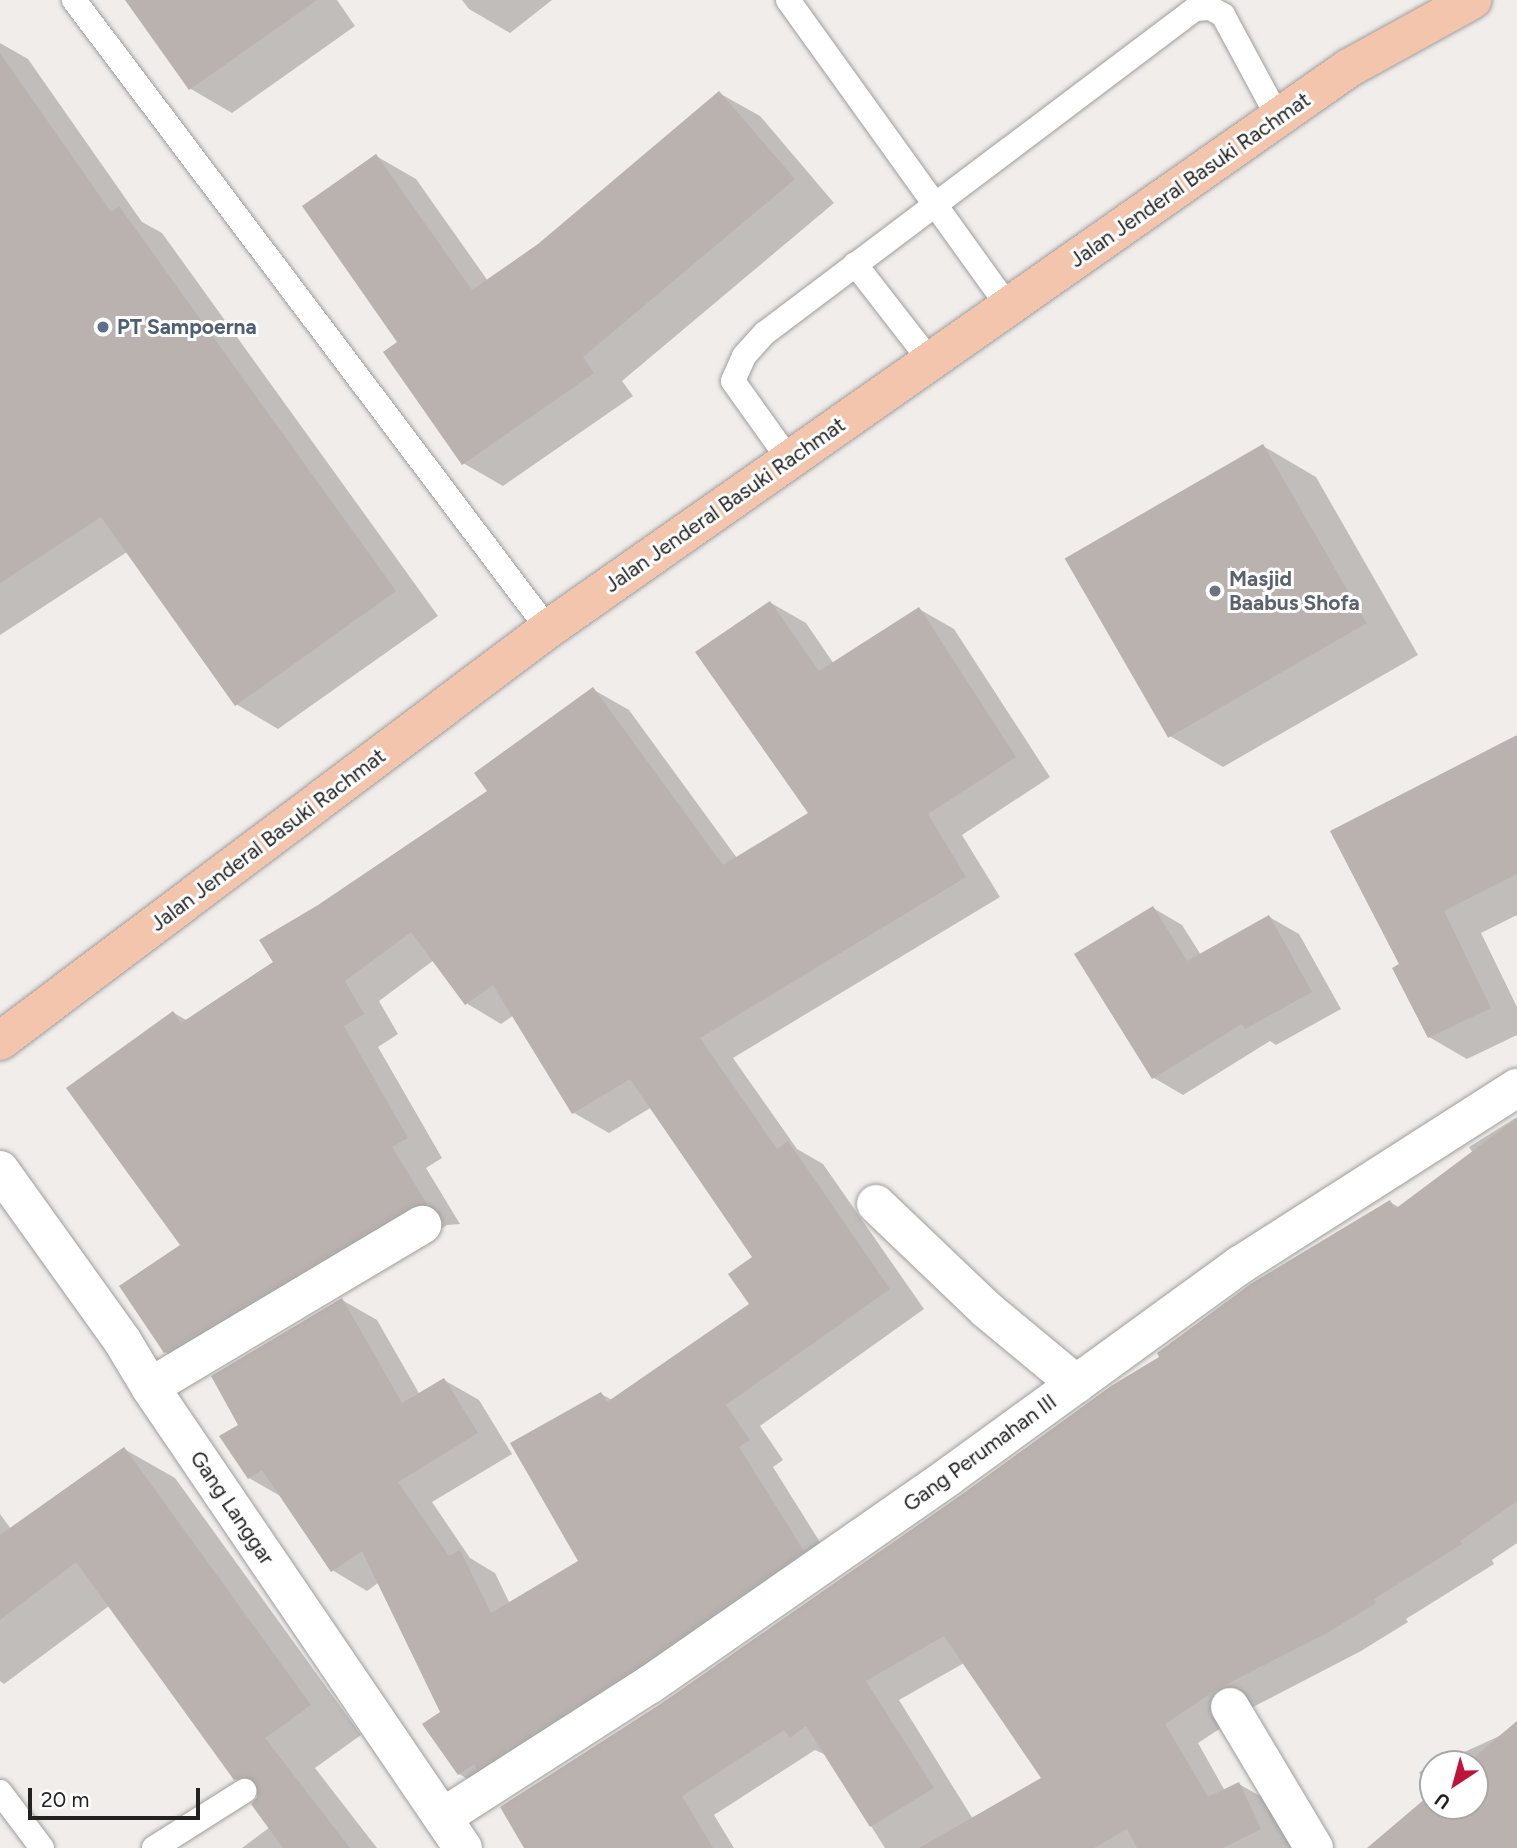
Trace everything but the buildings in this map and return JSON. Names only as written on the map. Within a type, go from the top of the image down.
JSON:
[{"type":"main road","name":"Jalan Jenderal Basuki Rachmat","points":[[0,1041],[548,629],[1349,68],[1472,0]]},
{"type":"street","name":"Gang Perumahan III","points":[[443,1817],[649,1685],[948,1477],[1240,1265],[1517,1088]]},
{"type":"street","name":"Gang Langgar","points":[[0,1170],[123,1342],[150,1387],[463,1848]]},
{"type":"street","points":[[876,1204],[987,1310],[1076,1384]]},
{"type":"street","points":[[150,1387],[422,1225]]},
{"type":"street","points":[[1230,1707],[1314,1848]]},
{"type":"lane","points":[[74,0],[548,629]]},
{"type":"lane","points":[[788,0],[1009,307]]},
{"type":"lane","points":[[790,461],[733,380],[744,356],[765,333],[1192,4],[1210,8],[1223,15],[1278,117]]},
{"type":"lane","points":[[855,264],[931,362]]},
{"type":"lane","points":[[154,1848],[244,1791]]},
{"type":"lane","points":[[0,1792],[42,1848]]},
{"type":"place","name":"PT Sampoerna","points":[[103,327]]},
{"type":"place","name":"Masjid Baabus Shofa","points":[[1215,591]]}]
